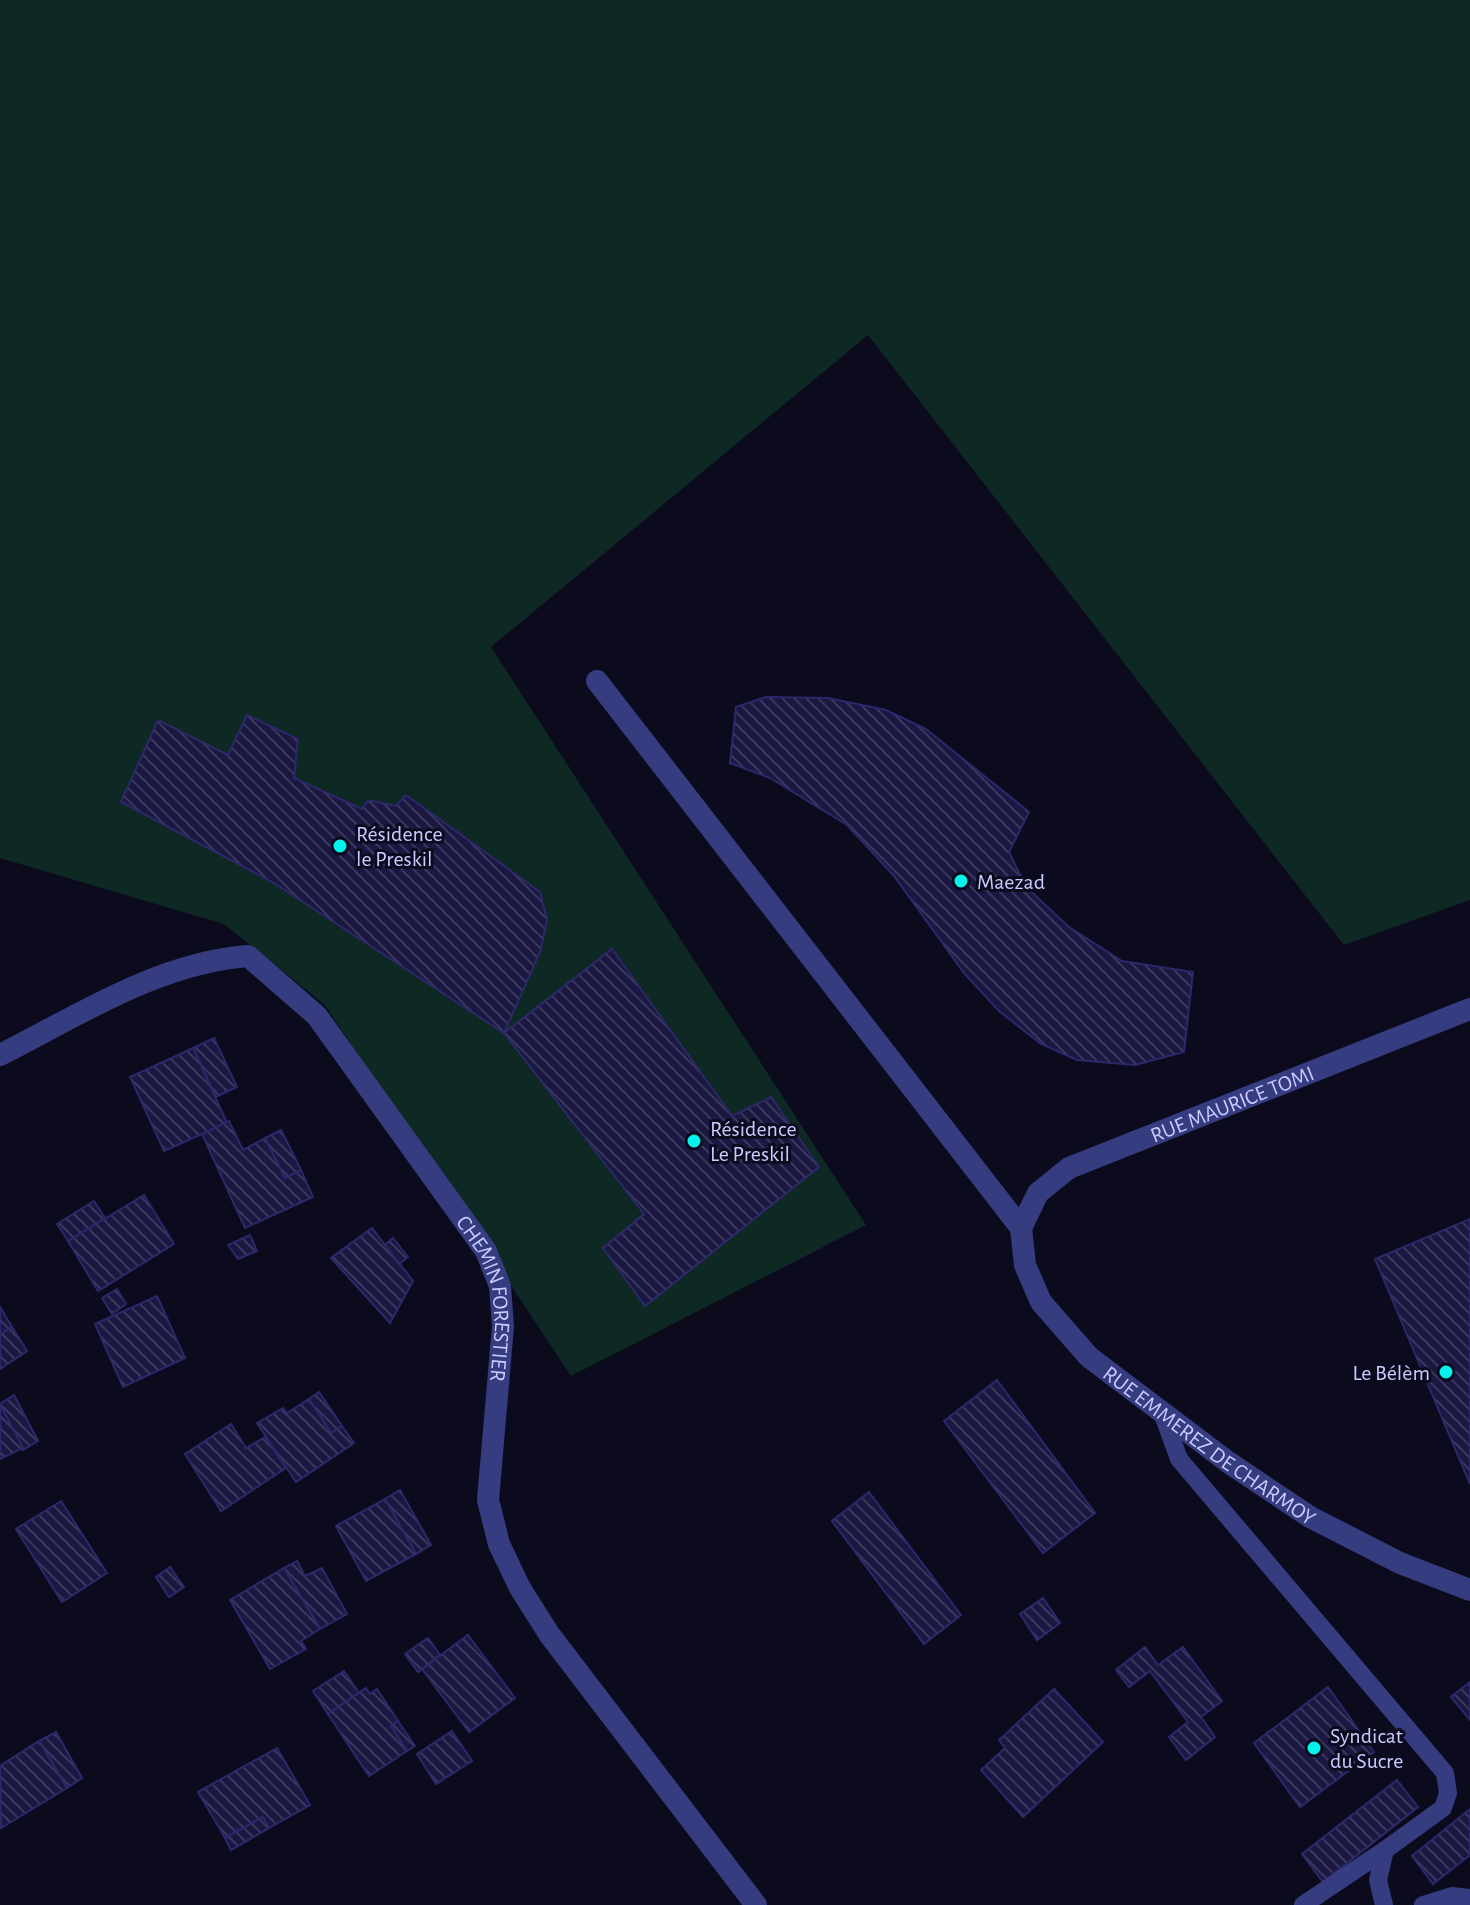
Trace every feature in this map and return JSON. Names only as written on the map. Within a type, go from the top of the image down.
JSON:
[{"type":"street","points":[[597,681],[1021,1228]]},
{"type":"street","name":"CHEMIN FORESTIER","points":[[0,1055],[168,972],[212,959],[248,956],[317,1016],[486,1251],[500,1286],[503,1326],[488,1500],[499,1544],[520,1588],[549,1634],[756,1905]]},
{"type":"street","name":"RUE MAURICE TOMI","points":[[1021,1228],[1038,1193],[1069,1168],[1470,1009]]},
{"type":"street","name":"RUE EMMEREZ DE CHARMOY","points":[[1021,1228],[1025,1265],[1041,1302],[1089,1357],[1163,1415],[1310,1517],[1400,1563],[1470,1590]]},
{"type":"lane","points":[[1163,1415],[1179,1459],[1445,1773],[1448,1793],[1443,1808],[1303,1905]]},
{"type":"lane","points":[[1384,1905],[1378,1880],[1385,1850]]},
{"type":"lane","points":[[1423,1905],[1452,1896],[1470,1898]]},
{"type":"green space","points":[[0,0],[1470,0],[1470,900],[1344,945],[868,335],[491,647],[866,1225],[571,1376],[325,1005],[224,924],[0,858]]},
{"type":"building","name":"Maezad","points":[[766,697],[828,698],[886,710],[926,729],[1029,812],[1009,852],[1026,887],[1069,927],[1122,961],[1193,972],[1184,1052],[1135,1065],[1077,1060],[1041,1044],[999,1011],[964,973],[894,876],[847,825],[770,778],[730,763],[736,707]]},
{"type":"building","name":"Résidence le Preskil","points":[[247,715],[298,739],[294,778],[362,809],[368,800],[396,806],[406,795],[540,892],[547,920],[540,952],[504,1033],[274,883],[121,802],[158,720],[228,755]]},
{"type":"building","name":"Résidence Le Preskil","points":[[612,949],[732,1116],[771,1097],[819,1167],[645,1306],[603,1248],[644,1214],[504,1033]]},
{"type":"building","points":[[214,1038],[237,1087],[216,1097],[193,1048]]},
{"type":"building","points":[[193,1048],[227,1123],[164,1151],[130,1077]]},
{"type":"building","points":[[229,1121],[243,1150],[265,1138],[285,1178],[301,1170],[313,1197],[245,1228],[202,1134]]},
{"type":"building","points":[[281,1130],[301,1170],[285,1178],[265,1138]]},
{"type":"building","points":[[144,1195],[174,1244],[98,1291],[68,1241]]},
{"type":"building","points":[[94,1201],[105,1218],[68,1241],[57,1224]]},
{"type":"building","name":"Le Bélèm","points":[[1470,1219],[1470,1484],[1375,1259]]},
{"type":"building","points":[[372,1228],[413,1281],[390,1323],[331,1258]]},
{"type":"building","points":[[250,1235],[257,1251],[238,1259],[228,1245]]},
{"type":"building","points":[[393,1238],[408,1257],[399,1264],[385,1245]]},
{"type":"building","points":[[117,1289],[126,1304],[112,1314],[102,1298]]},
{"type":"building","points":[[157,1296],[185,1358],[123,1387],[95,1324]]},
{"type":"building","points":[[0,1307],[12,1327],[0,1335]]},
{"type":"building","points":[[12,1327],[27,1351],[0,1369],[0,1335]]},
{"type":"building","points":[[997,1380],[1095,1513],[1043,1553],[944,1421]]},
{"type":"building","points":[[319,1392],[342,1426],[331,1433],[309,1399]]},
{"type":"building","points":[[14,1395],[38,1441],[23,1450],[0,1404]]},
{"type":"building","points":[[309,1399],[331,1433],[342,1426],[354,1443],[296,1482],[257,1423],[283,1408],[287,1413]]},
{"type":"building","points":[[0,1404],[23,1448],[0,1459]]},
{"type":"building","points":[[231,1424],[246,1448],[265,1437],[286,1468],[221,1511],[185,1454]]},
{"type":"building","points":[[400,1490],[431,1545],[416,1554],[385,1499]]},
{"type":"building","points":[[869,1492],[961,1615],[924,1644],[832,1521]]},
{"type":"building","points":[[385,1499],[416,1554],[366,1581],[336,1526]]},
{"type":"building","points":[[61,1501],[107,1573],[62,1602],[16,1529]]},
{"type":"building","points":[[297,1561],[305,1576],[322,1568],[347,1614],[320,1629],[284,1568]]},
{"type":"building","points":[[170,1567],[184,1587],[169,1597],[156,1577]]},
{"type":"building","points":[[284,1568],[320,1629],[301,1641],[306,1649],[270,1669],[230,1600]]},
{"type":"building","points":[[1043,1598],[1060,1623],[1037,1640],[1020,1614]]},
{"type":"building","points":[[468,1635],[515,1698],[469,1732],[422,1669]]},
{"type":"building","points":[[428,1638],[440,1655],[418,1672],[405,1654]]},
{"type":"building","points":[[1145,1647],[1158,1665],[1183,1647],[1222,1701],[1201,1717],[1215,1737],[1186,1760],[1169,1737],[1188,1722],[1150,1671],[1129,1687],[1116,1670]]},
{"type":"building","points":[[344,1671],[359,1693],[328,1714],[313,1691]]},
{"type":"building","points":[[1470,1682],[1470,1720],[1451,1697]]},
{"type":"building","name":"Syndicat du Sucre","points":[[1328,1687],[1374,1752],[1300,1807],[1254,1743]]},
{"type":"building","points":[[366,1688],[370,1694],[377,1689],[398,1721],[391,1726],[407,1751],[369,1776],[328,1714]]},
{"type":"building","points":[[1054,1689],[1103,1742],[1023,1817],[981,1770],[1005,1748],[999,1740]]},
{"type":"building","points":[[398,1721],[415,1746],[407,1751],[391,1726]]},
{"type":"building","points":[[452,1731],[472,1761],[436,1784],[417,1754]]},
{"type":"building","points":[[56,1732],[82,1778],[67,1788],[39,1741]]},
{"type":"building","points":[[39,1741],[67,1788],[1,1828],[0,1766]]},
{"type":"building","points":[[277,1748],[310,1805],[269,1828],[263,1817],[225,1838],[198,1792]]},
{"type":"building","points":[[1397,1780],[1418,1807],[1323,1882],[1302,1854]]},
{"type":"building","points":[[1470,1809],[1470,1855],[1433,1884],[1412,1856]]},
{"type":"building","points":[[263,1817],[269,1828],[231,1850],[225,1838]]},
{"type":"place","name":"Résidence le Preskil","points":[[340,846]]},
{"type":"place","name":"Maezad","points":[[961,881]]},
{"type":"place","name":"Résidence Le Preskil","points":[[694,1141]]},
{"type":"place","name":"Le Bélèm","points":[[1446,1372]]},
{"type":"place","name":"Syndicat du Sucre","points":[[1314,1748]]}]
